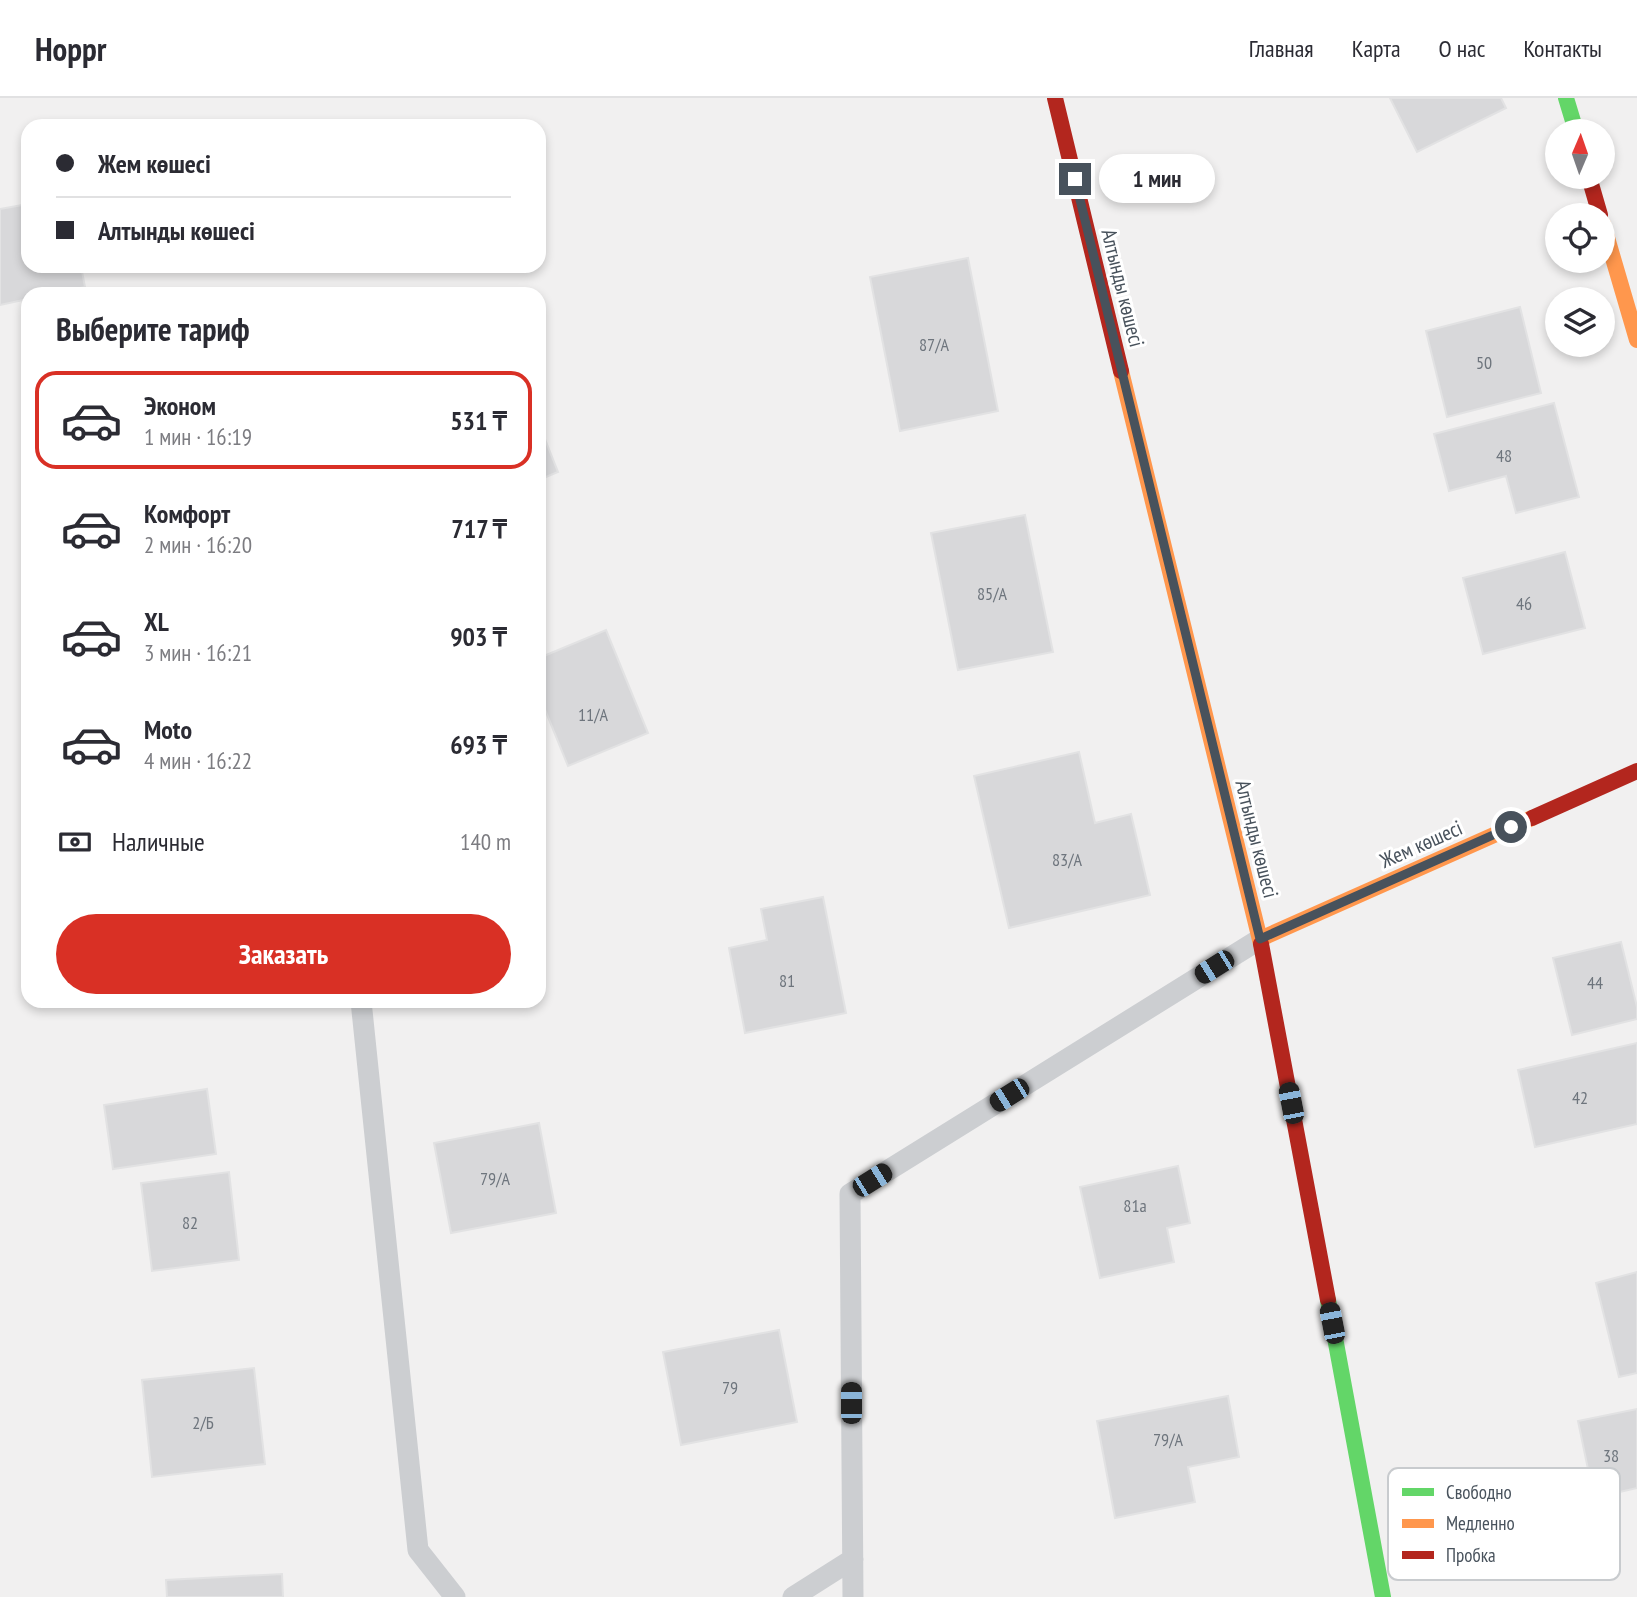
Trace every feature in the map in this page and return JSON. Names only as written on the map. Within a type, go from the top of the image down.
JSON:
[{"type":"street","name":"Алтынды көшесі","points":[[1055,98],[1260,939],[1383,1597]]},
{"type":"street","points":[[1566,98],[1572,119]]},
{"type":"street","points":[[1615,265],[1637,340]]},
{"type":"street","name":"Жем көшесі","points":[[1260,939],[1637,771]]},
{"type":"lane","points":[[853,1597],[850,1194],[1260,939]]},
{"type":"lane","points":[[362,1008],[418,1550],[455,1597]]},
{"type":"lane","points":[[793,1597],[853,1559]]},
{"type":"building","points":[[1390,98],[1501,98],[1506,108],[1417,152]]},
{"type":"building","points":[[21,205],[21,273],[82,273],[85,287],[21,287],[21,300],[0,305],[0,209]]},
{"type":"building","points":[[968,258],[998,411],[900,431],[870,277]]},
{"type":"building","points":[[1520,307],[1541,393],[1447,417],[1426,331]]},
{"type":"building","points":[[1554,403],[1579,497],[1516,513],[1506,476],[1449,491],[1434,434]]},
{"type":"building","points":[[546,442],[558,472],[546,477]]},
{"type":"building","points":[[1025,515],[1053,652],[958,670],[931,533]]},
{"type":"building","points":[[1565,552],[1585,628],[1483,654],[1463,578]]},
{"type":"building","points":[[606,630],[648,733],[568,766],[546,712],[546,655]]},
{"type":"building","points":[[1079,752],[1095,823],[1131,814],[1150,895],[1009,928],[974,776]]},
{"type":"building","points":[[823,897],[846,1013],[745,1033],[729,948],[767,940],[761,909]]},
{"type":"building","points":[[1621,942],[1637,1007],[1637,1019],[1572,1035],[1553,958]]},
{"type":"building","points":[[1637,1043],[1637,1124],[1535,1147],[1518,1070]]},
{"type":"building","points":[[207,1089],[216,1154],[113,1169],[104,1105]]},
{"type":"building","points":[[539,1123],[556,1213],[451,1233],[434,1143]]},
{"type":"building","points":[[1178,1166],[1190,1223],[1167,1228],[1174,1262],[1100,1278],[1080,1187]]},
{"type":"building","points":[[229,1172],[239,1260],[152,1271],[141,1183]]},
{"type":"building","points":[[1637,1272],[1637,1373],[1619,1377],[1596,1283]]},
{"type":"building","points":[[779,1330],[797,1422],[681,1445],[663,1352]]},
{"type":"building","points":[[254,1368],[265,1464],[152,1477],[142,1380]]},
{"type":"building","points":[[1228,1396],[1239,1457],[1188,1467],[1195,1502],[1115,1518],[1097,1421]]},
{"type":"building","points":[[1637,1409],[1637,1488],[1620,1492],[1620,1468],[1588,1468],[1578,1421]]},
{"type":"building","points":[[282,1574],[283,1597],[167,1597],[166,1580]]},
{"type":"traffic: fast","points":[[1566,98],[1572,119]]},
{"type":"traffic: fast","points":[[1328,1300],[1383,1597]]},
{"type":"traffic: slow","points":[[1615,265],[1637,340]]},
{"type":"traffic: slow","points":[[1121,371],[1261,944]]},
{"type":"traffic: slow","points":[[1260,939],[1532,818]]},
{"type":"traffic: jam","points":[[1055,98],[1121,371]]},
{"type":"traffic: jam","points":[[1592,189],[1597,203]]},
{"type":"traffic: jam","points":[[1532,818],[1637,771]]},
{"type":"traffic: jam","points":[[1261,944],[1328,1300]]},
{"type":"route","points":[[1075,179],[1260,939],[1511,827]]}]
